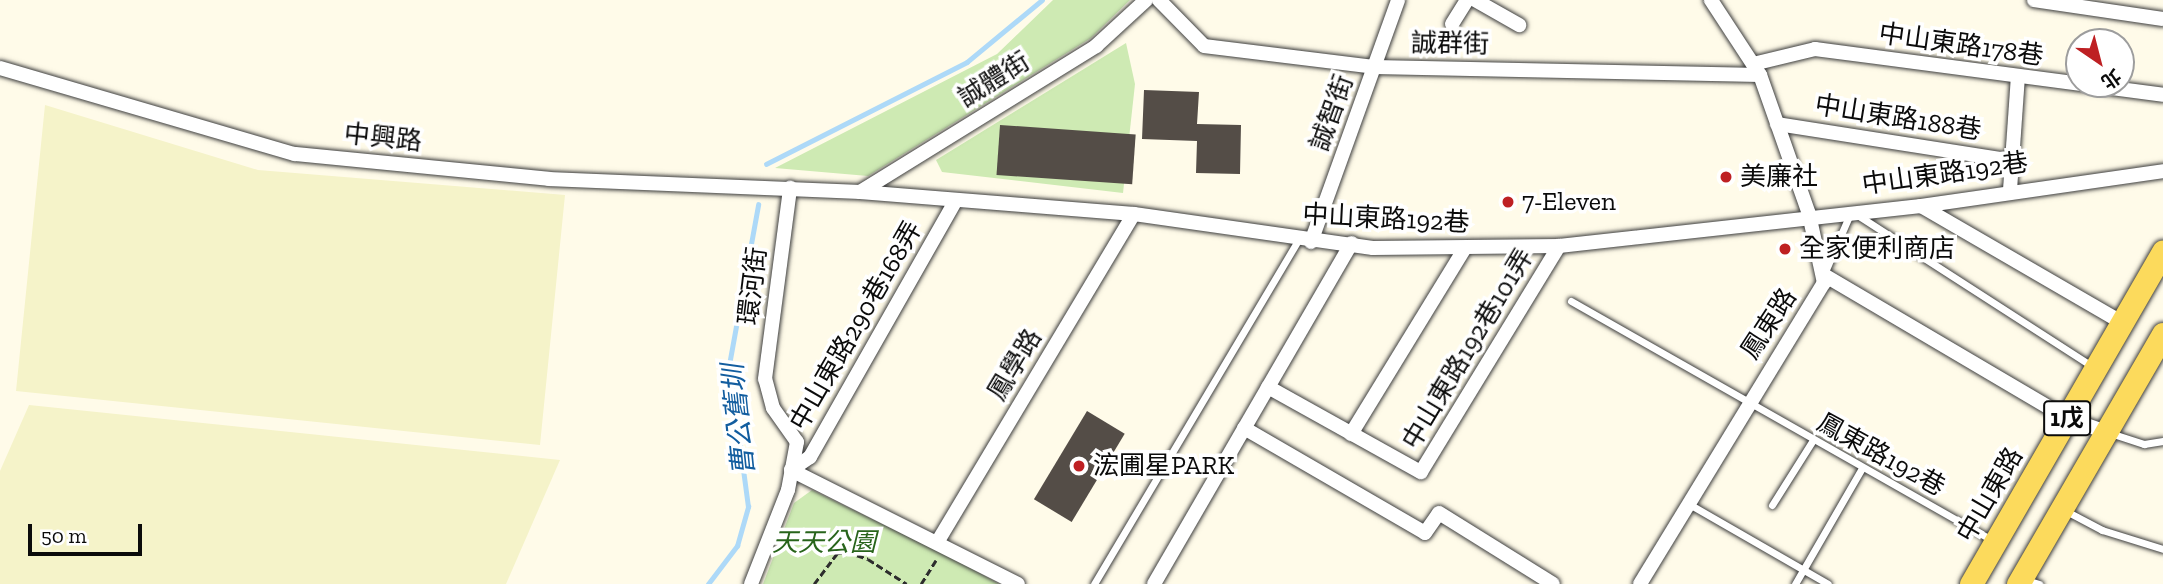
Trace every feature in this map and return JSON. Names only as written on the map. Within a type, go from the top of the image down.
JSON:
[{"type":"main road","name":"中山東路","points":[[1970,584],[2163,251]]},
{"type":"main road","name":"1戊","points":[[2026,582],[2061,509],[2163,334]]},
{"type":"street","name":"誠體街","points":[[860,192],[1096,46],[1146,0]]},
{"type":"street","name":"誠群街","points":[[1159,0],[1204,46],[1374,67],[1757,69]]},
{"type":"street","name":"誠智街","points":[[1305,241],[1398,0]]},
{"type":"street","points":[[1452,24],[1467,0]]},
{"type":"street","points":[[1475,0],[1519,25]]},
{"type":"street","name":"鳳東路","points":[[1640,584],[1747,404],[1824,283],[1809,214],[1757,69],[1711,0]]},
{"type":"street","points":[[2034,0],[2163,19]]},
{"type":"street","name":"中山東路178巷","points":[[1757,69],[1815,49],[2163,95]]},
{"type":"street","name":"中興路","points":[[0,68],[295,154],[549,179],[773,187]]},
{"type":"street","points":[[2010,190],[2018,77]]},
{"type":"street","name":"中山東路188巷","points":[[1777,124],[2012,161]]},
{"type":"street","name":"中山東路192巷","points":[[773,187],[1134,214],[1305,241],[1352,243],[1373,248],[1465,248],[1559,246],[1809,214],[1921,205],[2010,190],[2163,171]]},
{"type":"street","name":"環河街","points":[[751,584],[788,490],[797,442],[773,408],[765,379],[790,188]]},
{"type":"street","name":"中山東路290巷168弄","points":[[791,470],[810,457],[956,200]]},
{"type":"street","points":[[1921,205],[2121,322]]},
{"type":"street","name":"鳳學路","points":[[942,543],[1134,214]]},
{"type":"street","points":[[1154,584],[1352,243]]},
{"type":"street","name":"中山東路192巷101弄","points":[[1268,387],[1421,472],[1559,246]]},
{"type":"street","points":[[1351,434],[1465,248]]},
{"type":"street","points":[[1824,275],[2067,418],[2106,432]]},
{"type":"street","points":[[1244,428],[1425,533],[1439,513],[1553,584]]},
{"type":"street","points":[[791,470],[942,543],[1018,584]]},
{"type":"lane","points":[[1824,275],[1852,211],[2095,368]]},
{"type":"lane","points":[[1094,584],[1305,241]]},
{"type":"lane","name":"鳳東路192巷","points":[[1571,301],[1747,404],[1995,542]]},
{"type":"lane","points":[[2106,432],[2144,444],[2163,441]]},
{"type":"lane","points":[[1772,506],[1812,440]]},
{"type":"lane","points":[[1795,584],[1862,468]]},
{"type":"lane","points":[[1688,503],[1828,584]]},
{"type":"lane","points":[[2061,509],[2102,530],[2163,549]]},
{"type":"path","points":[[921,584],[942,543]]},
{"type":"path","points":[[814,584],[837,553],[847,552],[868,559],[907,584]]},
{"type":"shaded area","points":[[45,105],[258,170],[565,195],[540,445],[16,391]]},
{"type":"shaded area","points":[[29,405],[560,460],[506,584],[0,584],[0,471]]},
{"type":"green space","points":[[1053,0],[1130,0],[1091,38],[868,176],[775,168],[997,54]]},
{"type":"green space","points":[[1126,43],[1135,84],[1123,193],[942,172],[936,160]]},
{"type":"green space","name":"天天公園","points":[[812,490],[958,561],[999,584],[763,584],[794,503]]},
{"type":"building","points":[[1144,90],[1199,92],[1197,124],[1241,125],[1240,174],[1196,173],[1197,141],[1142,139]]},
{"type":"building","points":[[1000,125],[1136,134],[1132,184],[997,175]]},
{"type":"building","name":"浤圃星PARK","points":[[1087,411],[1125,434],[1072,522],[1034,499]]},
{"type":"waterway","name":"曹公舊圳","points":[[766,164],[967,62],[1042,0]]},
{"type":"waterway","name":"曹公舊圳","points":[[708,584],[737,546],[748,507],[729,365],[758,205]]},
{"type":"place","name":"美廉社","points":[[1726,177]]},
{"type":"place","name":"7-Eleven","points":[[1508,202]]},
{"type":"place","name":"全家便利商店","points":[[1785,249]]},
{"type":"place","name":"浤圃星PARK","points":[[1079,466]]}]
